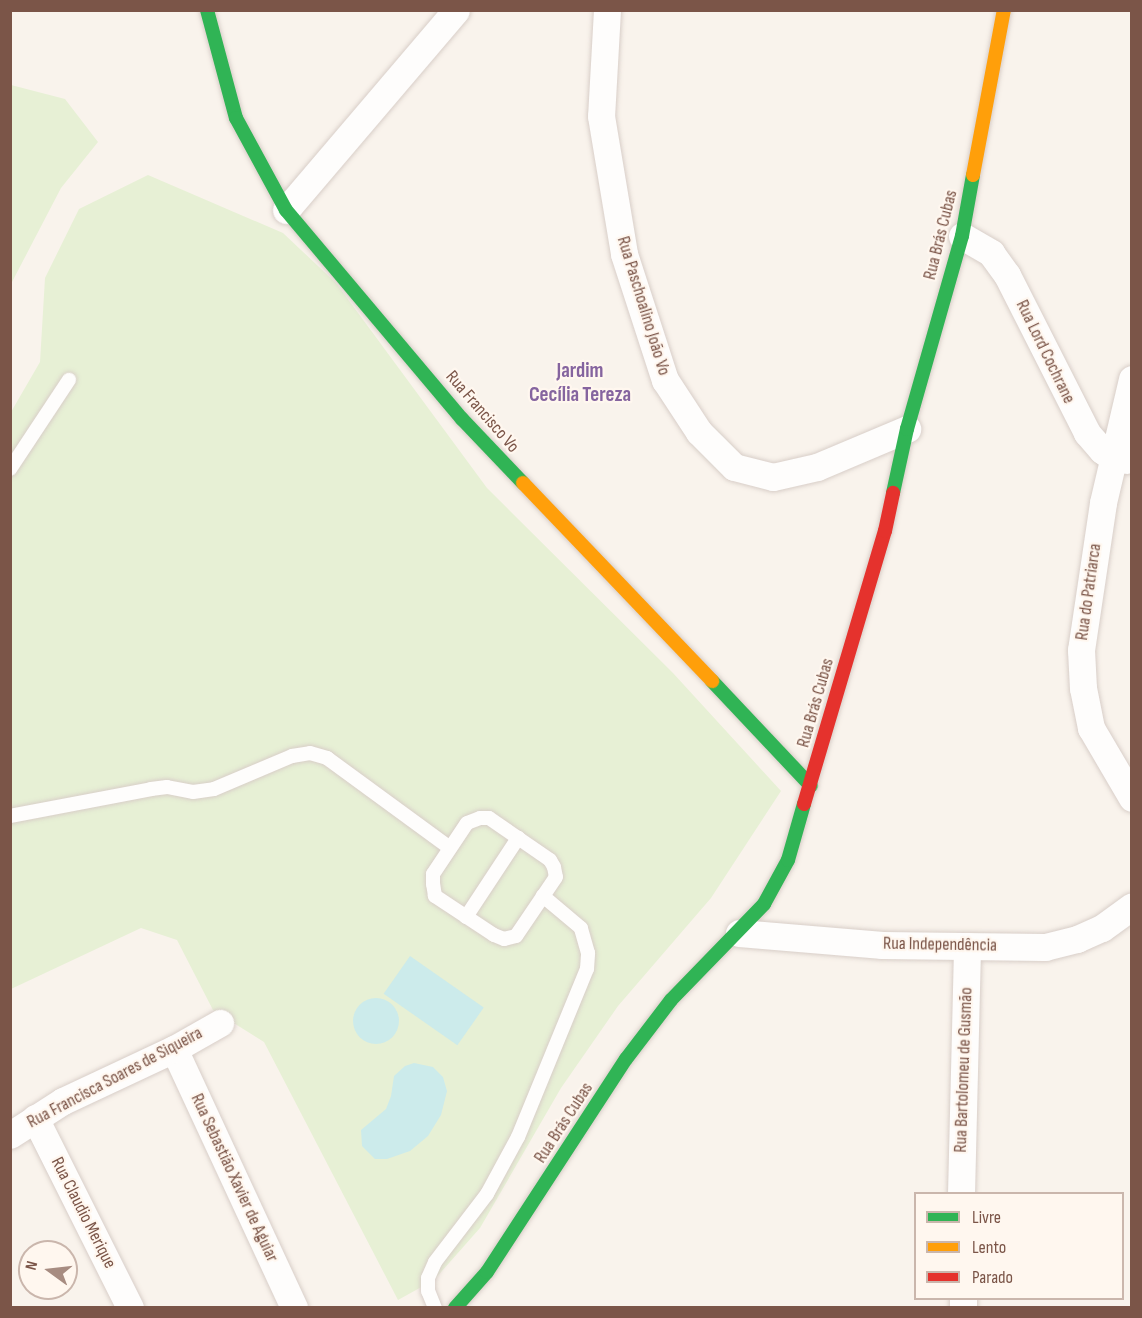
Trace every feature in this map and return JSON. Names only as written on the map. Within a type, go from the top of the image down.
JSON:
[{"type":"street","name":"Rua Francisco Vo","points":[[207,10],[236,118],[286,210],[462,419],[811,786]]},
{"type":"street","points":[[286,210],[456,10]]},
{"type":"street","name":"Rua Paschoalino João Vo","points":[[607,10],[601,116],[624,254],[665,380],[699,432],[734,467],[773,477],[817,467],[907,429]]},
{"type":"street","name":"Rua Brás Cubas","points":[[461,1306],[510,1239],[639,1042],[671,999],[739,933],[764,904],[777,884],[788,860],[885,531],[907,429],[962,236],[1004,10]]},
{"type":"street","name":"Rua Lord Cochrane","points":[[962,236],[991,253],[1007,275],[1087,433],[1101,450],[1122,459]]},
{"type":"street","name":"Rua do Patriarca","points":[[1131,379],[1122,459],[1092,566],[1081,651],[1083,688],[1091,728],[1131,798]]},
{"type":"street","name":"Rua Independência","points":[[739,933],[882,945],[1045,947],[1077,939],[1102,928],[1131,906]]},
{"type":"street","name":"Rua Bartolomeu de Gusmão","points":[[961,1192],[967,946]]},
{"type":"street","name":"Rua Francisca Soares de Siqueira","points":[[10,1134],[63,1101],[174,1049],[220,1023]]},
{"type":"street","name":"Rua Sebastião Xavier de Aguiar","points":[[174,1049],[294,1308]]},
{"type":"street","name":"Rua Claudio Merique","points":[[35,1118],[130,1308]]},
{"type":"lane","points":[[10,469],[69,380]]},
{"type":"lane","points":[[10,816],[151,789],[167,788],[193,792],[214,789],[292,756],[310,753],[327,758],[450,848]]},
{"type":"lane","points":[[480,818],[489,818],[518,838],[550,860],[556,877],[516,936],[504,939],[494,935],[435,896],[433,874],[467,823],[480,818]]},
{"type":"lane","points":[[466,917],[518,838]]},
{"type":"lane","points":[[435,1308],[428,1291],[428,1278],[435,1262],[487,1194],[518,1137],[586,969],[588,953],[581,928],[543,896]]},
{"type":"green space","points":[[11,85],[65,99],[98,142],[61,188],[12,282],[11,292]]},
{"type":"green space","points":[[148,175],[283,233],[336,283],[487,488],[673,673],[781,791],[711,898],[618,1006],[561,1088],[480,1228],[434,1280],[398,1300],[264,1042],[213,1010],[177,940],[141,928],[11,989],[11,412],[40,362],[45,278],[79,209]]},
{"type":"water","points":[[410,956],[484,1008],[457,1045],[384,994]]},
{"type":"water","points":[[376,998],[392,1005],[399,1021],[392,1037],[376,1044],[360,1037],[353,1021],[360,1005]]},
{"type":"water","points":[[414,1063],[433,1067],[443,1077],[447,1091],[441,1115],[428,1136],[410,1151],[387,1159],[375,1159],[362,1146],[361,1130],[386,1109],[394,1076],[405,1066]]},
{"type":"traffic: fast","points":[[207,10],[236,118],[286,210],[462,419],[523,483]]},
{"type":"traffic: fast","points":[[893,493],[907,429],[962,236],[973,175]]},
{"type":"traffic: fast","points":[[712,681],[811,786]]},
{"type":"traffic: fast","points":[[455,1308],[487,1272],[626,1059],[671,1000],[764,904],[788,860],[804,804]]},
{"type":"traffic: slow","points":[[973,175],[1004,10]]},
{"type":"traffic: slow","points":[[523,483],[712,681]]},
{"type":"traffic: jam","points":[[804,804],[885,531],[893,493]]},
{"type":"district","name":"Jardim Cecília Tereza","points":[[580,383]]}]
